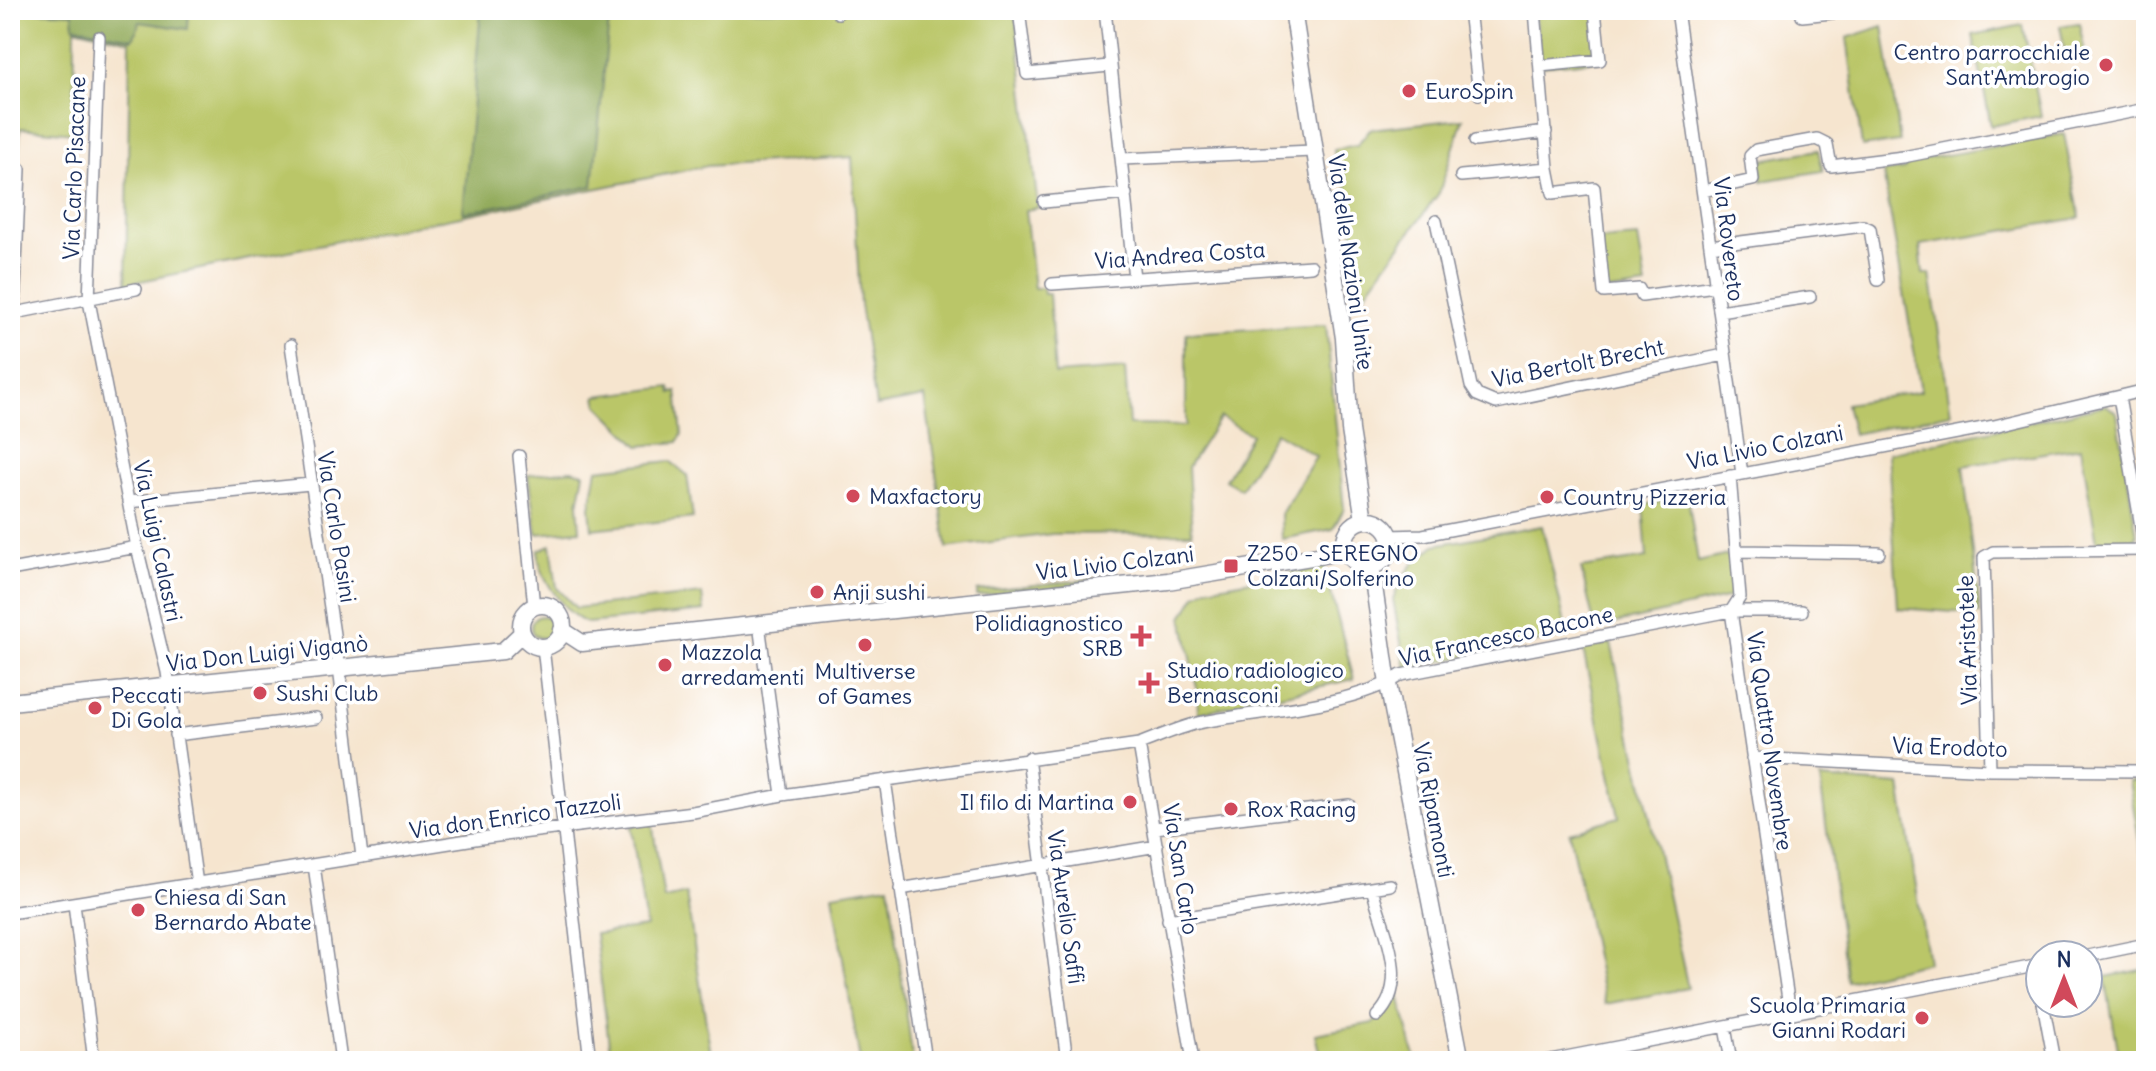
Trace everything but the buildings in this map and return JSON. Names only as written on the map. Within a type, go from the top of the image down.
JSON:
[{"type":"street","points":[[1019,10],[1027,74],[1109,66]]},
{"type":"street","points":[[1105,10],[1134,278]]},
{"type":"street","name":"Via delle Nazioni Unite","points":[[1293,10],[1344,338],[1350,430],[1364,520]]},
{"type":"street","points":[[1469,10],[1479,94]]},
{"type":"street","points":[[1535,10],[1548,168],[1553,193],[1594,188],[1604,292],[1639,289],[1642,296],[1715,286]]},
{"type":"street","points":[[1540,66],[1600,60],[1595,10]]},
{"type":"street","name":"Via Rovereto","points":[[1677,10],[1719,311],[1736,475]]},
{"type":"street","points":[[1801,10],[1802,16],[1861,10]]},
{"type":"street","points":[[2140,10],[2146,16]]},
{"type":"street","name":"Via Carlo Pisacane","points":[[89,301],[99,37]]},
{"type":"street","points":[[1703,191],[1753,180],[1750,156],[1756,150],[1817,139],[1827,144],[1831,166],[1903,157],[2146,109]]},
{"type":"street","points":[[1475,141],[1546,132]]},
{"type":"street","points":[[1122,159],[1313,151]]},
{"type":"street","points":[[1461,176],[1548,168]]},
{"type":"street","points":[[20,169],[12,314],[89,301],[136,289]]},
{"type":"street","points":[[1044,202],[1126,194]]},
{"type":"street","name":"Via Bertolt Brecht","points":[[1436,221],[1471,386],[1486,401],[1496,403],[1724,355]]},
{"type":"street","points":[[1710,246],[1863,226],[1870,229],[1878,280]]},
{"type":"street","name":"Via Andrea Costa","points":[[1052,284],[1311,266]]},
{"type":"street","points":[[1719,311],[1810,297]]},
{"type":"street","name":"Via Luigi Calastri","points":[[89,301],[137,547],[169,686],[197,884]]},
{"type":"street","name":"Via Carlo Pasini","points":[[291,345],[339,668],[362,857]]},
{"type":"street","name":"Via Livio Colzani","points":[[1390,536],[1423,535],[1994,426],[2146,390]]},
{"type":"street","name":"Via Aristotele","points":[[1990,770],[1984,557],[1993,552],[2145,550],[2119,397]]},
{"type":"street","points":[[519,456],[534,607]]},
{"type":"street","name":"Via Quattro Novembre","points":[[1736,475],[1740,597],[1731,611],[1790,1013]]},
{"type":"street","points":[[128,502],[310,484]]},
{"type":"street","points":[[1364,520],[1381,523],[1390,536],[1390,552],[1371,566],[1357,563],[1347,551],[1351,528],[1364,520]]},
{"type":"street","points":[[10,570],[137,547]]},
{"type":"street","name":"Via Livio Colzani","points":[[759,624],[1168,581],[1347,551]]},
{"type":"street","points":[[1739,551],[1879,553]]},
{"type":"street","name":"Via Ripamonti","points":[[1371,566],[1388,684],[1461,1061]]},
{"type":"street","points":[[547,606],[555,610],[562,621],[562,630],[556,642],[543,647],[530,644],[522,633],[524,616],[534,607],[547,606]]},
{"type":"street","name":"Via Francesco Bacone","points":[[1139,744],[1196,724],[1261,715],[1388,684],[1401,675],[1731,611],[1802,611]]},
{"type":"street","points":[[562,630],[582,643],[759,624],[782,795]]},
{"type":"street","name":"Via Don Luigi Viganò","points":[[10,702],[503,651],[522,633]]},
{"type":"street","points":[[543,647],[590,1061]]},
{"type":"street","points":[[175,735],[316,718]]},
{"type":"street","name":"Via don Enrico Tazzoli","points":[[10,913],[362,857],[693,812],[782,795],[1139,744]]},
{"type":"street","name":"Via San Carlo","points":[[1139,744],[1193,1061]]},
{"type":"street","name":"Via Aurelio Saffi","points":[[1028,758],[1067,1061]]},
{"type":"street","name":"Via Erodoto","points":[[1752,758],[1990,770],[2146,771]]},
{"type":"street","points":[[885,780],[926,1061]]},
{"type":"street","points":[[1155,828],[1349,805]]},
{"type":"street","points":[[900,889],[1157,846]]},
{"type":"street","points":[[314,865],[341,1061]]},
{"type":"street","points":[[1168,920],[1390,885]]},
{"type":"street","points":[[1372,888],[1396,978],[1391,998],[1377,1016]]},
{"type":"street","points":[[74,904],[94,1061]]},
{"type":"street","points":[[2104,953],[2146,944]]},
{"type":"street","points":[[1545,1061],[2024,969]]},
{"type":"street","points":[[2046,1019],[2054,1061]]},
{"type":"street","points":[[1725,1027],[1731,1061]]},
{"type":"green space","points":[[10,10],[1015,10],[1038,208],[1025,210],[1034,288],[1043,288],[1044,294],[1049,294],[1055,374],[1125,369],[1129,425],[1186,426],[1186,333],[1326,325],[1344,509],[1333,529],[1282,539],[1281,514],[1316,456],[1275,432],[1241,489],[1225,480],[1251,435],[1220,417],[1188,467],[1192,533],[1052,534],[947,548],[925,397],[876,406],[860,305],[852,157],[707,166],[126,284],[130,41],[75,28],[74,133],[20,128],[18,165],[13,165],[10,311]]},
{"type":"green space","points":[[10,10],[17,10],[10,93]]},
{"type":"green space","points":[[17,10],[189,10],[188,29],[140,22],[133,39],[74,26],[73,13]]},
{"type":"green space","points":[[481,10],[610,10],[593,186],[463,213]]},
{"type":"green space","points":[[1535,10],[1595,10],[1600,60],[1540,66]]},
{"type":"green space","points":[[2079,23],[2086,58],[2067,61],[2060,26]]},
{"type":"green space","points":[[2023,25],[2041,116],[1991,126],[1973,35]]},
{"type":"green space","points":[[1883,26],[1900,142],[1862,147],[1847,38]]},
{"type":"green space","points":[[1463,119],[1439,193],[1363,296],[1344,169],[1335,171],[1334,149],[1357,145],[1370,129]]},
{"type":"green space","points":[[2064,134],[2080,218],[1920,245],[1923,274],[1930,274],[1951,413],[1853,434],[1846,404],[1921,391],[1883,172],[1905,169],[1907,162]]},
{"type":"green space","points":[[1818,150],[1823,171],[1762,181],[1761,160]]},
{"type":"green space","points":[[1638,237],[1646,286],[1604,292],[1599,240]]},
{"type":"green space","points":[[670,387],[671,393],[677,392],[682,434],[678,442],[639,446],[598,405],[596,396]]},
{"type":"green space","points":[[2106,405],[2117,413],[2137,536],[2133,540],[2097,543],[2081,447],[1963,466],[1980,614],[1898,608],[1888,453]]},
{"type":"green space","points":[[670,461],[687,475],[693,518],[592,529],[590,507],[597,469]]},
{"type":"green space","points":[[571,470],[584,473],[578,504],[580,530],[537,534],[528,475]]},
{"type":"green space","points":[[1688,497],[1698,562],[1732,554],[1735,596],[1595,628],[1581,568],[1647,558],[1643,505]]},
{"type":"green space","points":[[1542,526],[1568,636],[1406,668],[1393,600],[1400,581],[1415,562],[1435,545]]},
{"type":"green space","points":[[551,545],[557,588],[576,608],[702,594],[704,611],[588,623],[570,612],[547,581],[539,550]]},
{"type":"green space","points":[[1324,567],[1354,679],[1198,713],[1197,689],[1183,617],[1196,595],[1207,588]]},
{"type":"green space","points":[[1113,577],[1118,581],[977,596],[977,591]]},
{"type":"green space","points":[[542,616],[550,619],[553,627],[550,635],[542,638],[534,635],[531,627],[534,619]]},
{"type":"green space","points":[[1611,643],[1688,988],[1605,1004],[1569,832],[1619,817],[1583,650]]},
{"type":"green space","points":[[1820,779],[1900,785],[1928,962],[1847,981]]},
{"type":"green space","points":[[2146,780],[2146,882],[2129,781]]},
{"type":"green space","points":[[652,822],[664,899],[686,894],[712,1061],[604,1061],[610,1052],[595,934],[646,927],[631,826]]},
{"type":"green space","points":[[889,885],[913,1061],[860,1061],[832,894]]},
{"type":"green space","points":[[2146,969],[2146,1061],[2120,1061],[2105,977]]},
{"type":"green space","points":[[1398,992],[1416,1061],[1321,1061],[1315,1034],[1373,1023]]},
{"type":"place","name":"Centro parrocchiale Sant'Ambrogio","points":[[2106,65]]},
{"type":"place","name":"EuroSpin","points":[[1409,91]]},
{"type":"place","name":"Maxfactory","points":[[853,496]]},
{"type":"place","name":"Country Pizzeria","points":[[1547,497]]},
{"type":"place","name":"Z250 - SEREGNO Colzani/Solferino","points":[[1231,566]]},
{"type":"place","name":"Anji sushi","points":[[817,592]]},
{"type":"place","name":"Polidiagnostico SRB","points":[[1141,636]]},
{"type":"place","name":"Multiverse of Games","points":[[865,645]]},
{"type":"place","name":"Mazzola arredamenti","points":[[665,665]]},
{"type":"place","name":"Studio radiologico Bernasconi","points":[[1149,683]]},
{"type":"place","name":"Sushi Club","points":[[260,693]]},
{"type":"place","name":"Peccati Di Gola","points":[[95,708]]},
{"type":"place","name":"Il filo di Martina","points":[[1130,802]]},
{"type":"place","name":"Rox Racing","points":[[1231,809]]},
{"type":"place","name":"Chiesa di San Bernardo Abate","points":[[138,910]]},
{"type":"place","name":"Scuola Primaria Gianni Rodari","points":[[1922,1018]]}]
